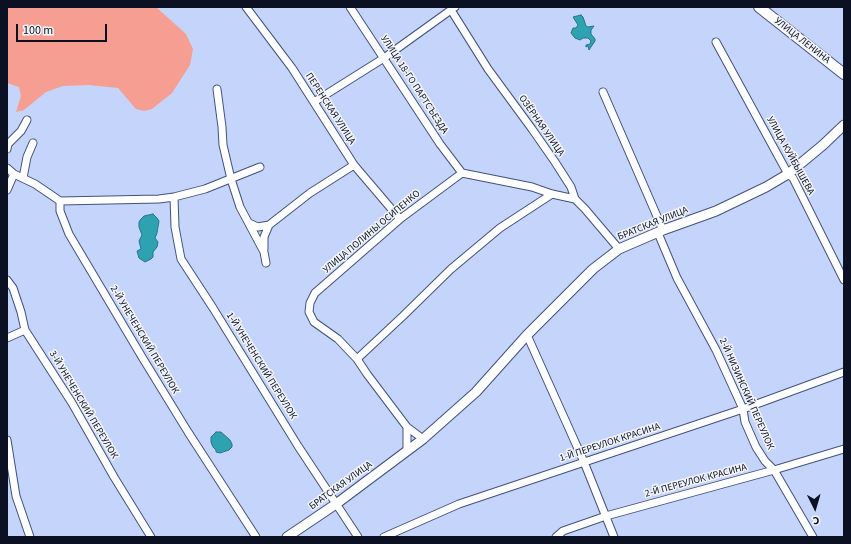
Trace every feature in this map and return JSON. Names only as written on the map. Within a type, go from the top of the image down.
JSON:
[{"type":"main road","name":"УЛИЦА ЛЕНИНА","points":[[759,7],[844,74]]},
{"type":"street","name":"ПЕРЕНСКАЯ УЛИЦА","points":[[246,7],[292,68],[354,165],[400,219]]},
{"type":"street","name":"УЛИЦА 18-ГО ПАРТСЪЕЗДА","points":[[350,7],[440,144],[462,173]]},
{"type":"street","points":[[314,102],[384,58],[453,9]]},
{"type":"street","name":"ОЗЁРНАЯ УЛИЦА","points":[[453,9],[488,70],[532,128],[555,162],[571,187],[575,199],[619,249]]},
{"type":"street","name":"УЛИЦА КУЙБЫШЕВА","points":[[716,42],[788,174],[793,178],[844,280]]},
{"type":"street","points":[[217,89],[223,145],[231,179],[240,207],[264,252]]},
{"type":"street","name":"2-Й НИЗИНСКИЙ ПЕРЕУЛОК","points":[[603,92],[661,231],[677,278],[716,350],[743,409],[745,422],[756,447],[765,461],[774,470],[813,537]]},
{"type":"street","points":[[7,149],[8,144],[21,131],[27,120]]},
{"type":"street","name":"БРАТСКАЯ УЛИЦА","points":[[287,537],[336,504],[423,439],[476,392],[527,335],[593,269],[619,249],[661,231],[716,211],[766,187],[788,174],[823,145],[844,125]]},
{"type":"street","points":[[24,178],[27,157],[33,143]]},
{"type":"street","points":[[249,223],[258,227],[269,225],[310,193],[354,165]]},
{"type":"street","points":[[7,168],[14,174],[35,184],[60,201],[174,198],[205,189],[260,167]]},
{"type":"street","points":[[462,173],[532,187],[552,194],[575,199]]},
{"type":"street","name":"УЛИЦА ПОЛИНЫ ОСИПЕНКО","points":[[356,359],[338,339],[314,322],[309,312],[310,303],[314,293],[400,219],[462,173]]},
{"type":"street","points":[[7,190],[14,174]]},
{"type":"street","points":[[423,439],[407,427],[356,359],[404,316],[451,269],[494,232],[552,194]]},
{"type":"street","name":"1-Й УНЕЧЕНСКИЙ ПЕРЕУЛОК","points":[[174,198],[175,227],[181,259],[298,446],[358,537]]},
{"type":"street","name":"2-Й УНЕЧЕНСКИЙ ПЕРЕУЛОК","points":[[60,201],[60,210],[69,234],[188,432],[256,537]]},
{"type":"street","points":[[266,263],[264,237],[269,225]]},
{"type":"street","name":"3-Й УНЕЧЕНСКИЙ ПЕРЕУЛОК","points":[[7,280],[13,288],[25,330],[72,404],[151,537]]},
{"type":"street","points":[[7,338],[25,330]]},
{"type":"street","points":[[527,335],[584,462],[614,537]]},
{"type":"street","name":"1-Й ПЕРЕУЛОК КРАСИНА","points":[[384,537],[459,504],[743,409],[844,372]]},
{"type":"street","points":[[407,427],[407,450]]},
{"type":"street","points":[[7,440],[16,496],[30,537]]},
{"type":"street","name":"2-Й ПЕРЕУЛОК КРАСИНА","points":[[556,537],[563,531],[606,516],[774,470],[844,449]]},
{"type":"shaded area","points":[[7,7],[156,7],[186,34],[193,49],[190,65],[172,93],[152,109],[144,111],[136,109],[118,88],[89,85],[63,86],[46,92],[24,110],[16,112],[21,96],[19,87],[7,83]]},
{"type":"shaded area","points":[[581,15],[586,26],[594,26],[591,30],[591,34],[595,41],[589,50],[588,46],[586,47],[586,45],[590,44],[591,41],[588,38],[583,38],[580,40],[575,38],[571,33],[573,28],[576,28],[578,25],[573,17]]},
{"type":"shaded area","points":[[153,214],[159,221],[155,238],[158,242],[157,247],[153,252],[153,257],[145,262],[139,258],[137,251],[141,249],[139,241],[142,235],[139,222],[144,216]]},
{"type":"shaded area","points":[[216,432],[221,432],[230,440],[232,447],[229,450],[220,453],[216,452],[211,442],[211,437]]}]
